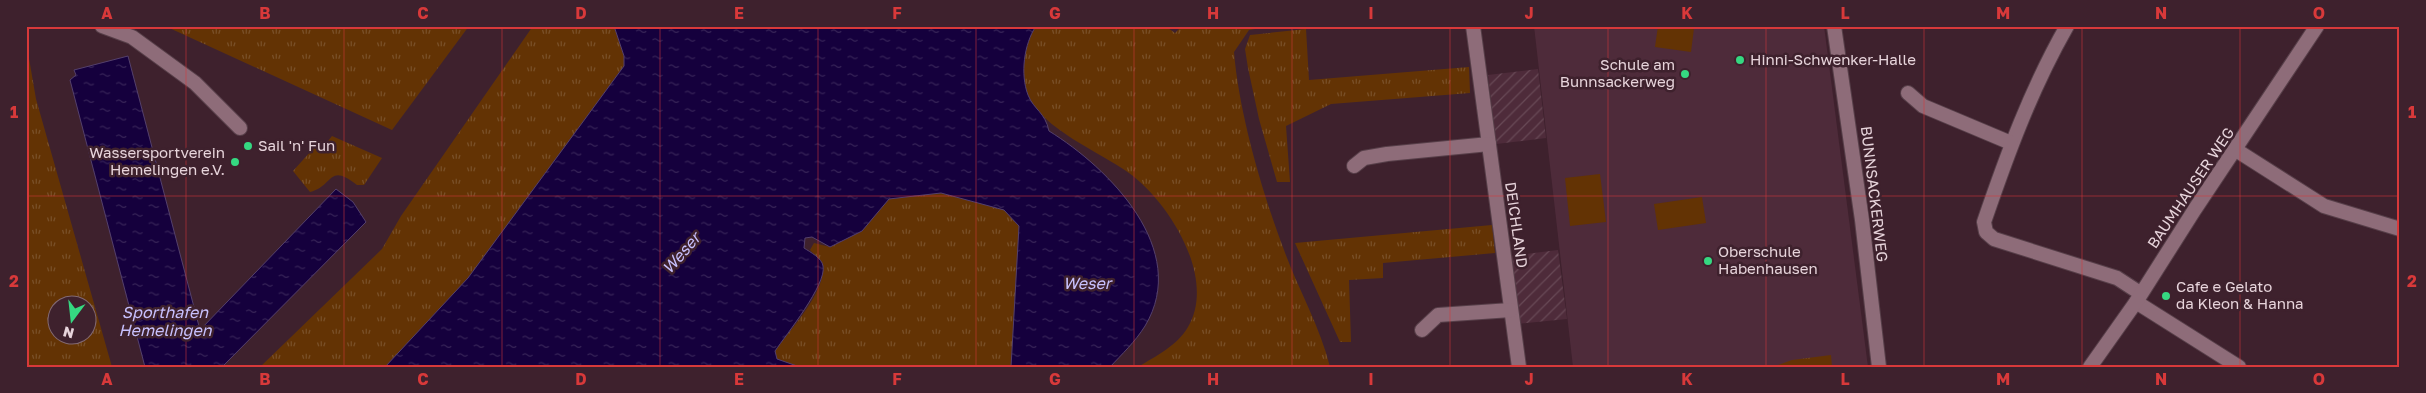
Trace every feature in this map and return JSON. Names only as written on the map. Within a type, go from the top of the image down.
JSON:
[{"type":"street","points":[[102,26],[132,37],[195,83],[240,128]]},
{"type":"street","name":"DEICHLAND","points":[[1473,26],[1519,367]]},
{"type":"street","name":"BUNNSACKERWEG","points":[[1834,26],[1862,220],[1879,367]]},
{"type":"street","points":[[2067,26],[2035,86],[2011,143],[1984,222],[1986,232],[1994,239],[2117,278],[2138,298],[2239,367]]},
{"type":"street","name":"BAUMHAUSER WEG","points":[[2090,367],[2138,298],[2318,26]]},
{"type":"street","points":[[1908,93],[1923,106],[2011,143]]},
{"type":"street","points":[[1354,166],[1364,158],[1379,155],[1489,144]]},
{"type":"street","points":[[2236,150],[2324,206],[2400,229]]},
{"type":"street","points":[[1422,330],[1438,315],[1511,310]]},
{"type":"shaded area","name":"Oberschule Habenhausen","points":[[1534,26],[1824,26],[1868,367],[1573,367]]},
{"type":"shaded area","points":[[1538,69],[1546,138],[1496,144],[1488,75]]},
{"type":"shaded area","points":[[1558,250],[1567,319],[1517,324],[1509,256]]},
{"type":"green space","points":[[165,26],[469,26],[392,130]]},
{"type":"green space","points":[[533,26],[614,26],[624,56],[624,66],[468,278],[385,367],[260,367],[382,249],[401,216]]},
{"type":"green space","points":[[1036,26],[1165,26],[1175,33],[1182,26],[1274,26],[1249,30],[1234,52],[1241,101],[1253,152],[1276,227],[1321,337],[1330,367],[1138,367],[1172,345],[1188,327],[1195,308],[1197,286],[1193,264],[1173,222],[1159,202],[1144,186],[1117,165],[1058,129],[1035,107],[1026,87],[1024,59]]},
{"type":"green space","points":[[1658,26],[1694,28],[1691,52],[1655,47]]},
{"type":"green space","points":[[1306,29],[1309,80],[1469,67],[1470,93],[1331,104],[1286,126],[1290,182],[1277,182],[1259,119],[1245,49],[1250,35]]},
{"type":"green space","points":[[26,41],[36,99],[92,296],[48,296],[48,346],[98,346],[98,318],[112,367],[26,367]]},
{"type":"green space","points":[[332,136],[382,158],[364,185],[357,185],[348,178],[336,176],[318,189],[310,192],[293,171],[320,141],[328,141]]},
{"type":"green space","points":[[1600,174],[1606,222],[1570,226],[1565,178]]},
{"type":"green space","points":[[941,193],[1004,210],[1019,226],[1011,367],[800,367],[777,359],[775,351],[813,300],[821,281],[821,268],[818,260],[810,250],[814,243],[830,247],[862,231],[889,199]]},
{"type":"green space","points":[[1702,197],[1706,223],[1658,230],[1654,204]]},
{"type":"green space","points":[[1492,225],[1495,253],[1383,263],[1383,278],[1349,280],[1351,342],[1340,342],[1295,243]]},
{"type":"green space","points":[[1831,355],[1832,367],[1779,367],[1778,365],[1792,360]]},
{"type":"water","name":"Weser","points":[[614,26],[1036,26],[1024,59],[1024,78],[1030,100],[1045,119],[1049,131],[1096,166],[1118,189],[1137,214],[1151,241],[1158,269],[1157,297],[1145,326],[1133,343],[1110,367],[1011,367],[1019,226],[1004,210],[941,193],[889,199],[862,231],[830,247],[812,237],[805,238],[804,248],[820,260],[823,266],[823,274],[812,297],[775,351],[777,359],[800,367],[385,367],[468,278],[624,66],[624,56]]},
{"type":"water","name":"Sporthafen Hemelingen","points":[[128,56],[200,330],[336,189],[353,202],[366,222],[222,367],[145,367],[70,80],[76,75],[74,70]]},
{"type":"place","name":"Hinni-Schwenker-Halle","points":[[1740,60]]},
{"type":"place","name":"Schule am Bunnsackerweg","points":[[1685,74]]},
{"type":"place","name":"Sail 'n' Fun","points":[[248,146]]},
{"type":"place","name":"Wassersportverein Hemelingen e.V.","points":[[235,162]]},
{"type":"place","name":"Oberschule Habenhausen","points":[[1708,261]]},
{"type":"place","name":"Cafe e Gelato da Kleon & Hanna","points":[[2166,296]]}]
